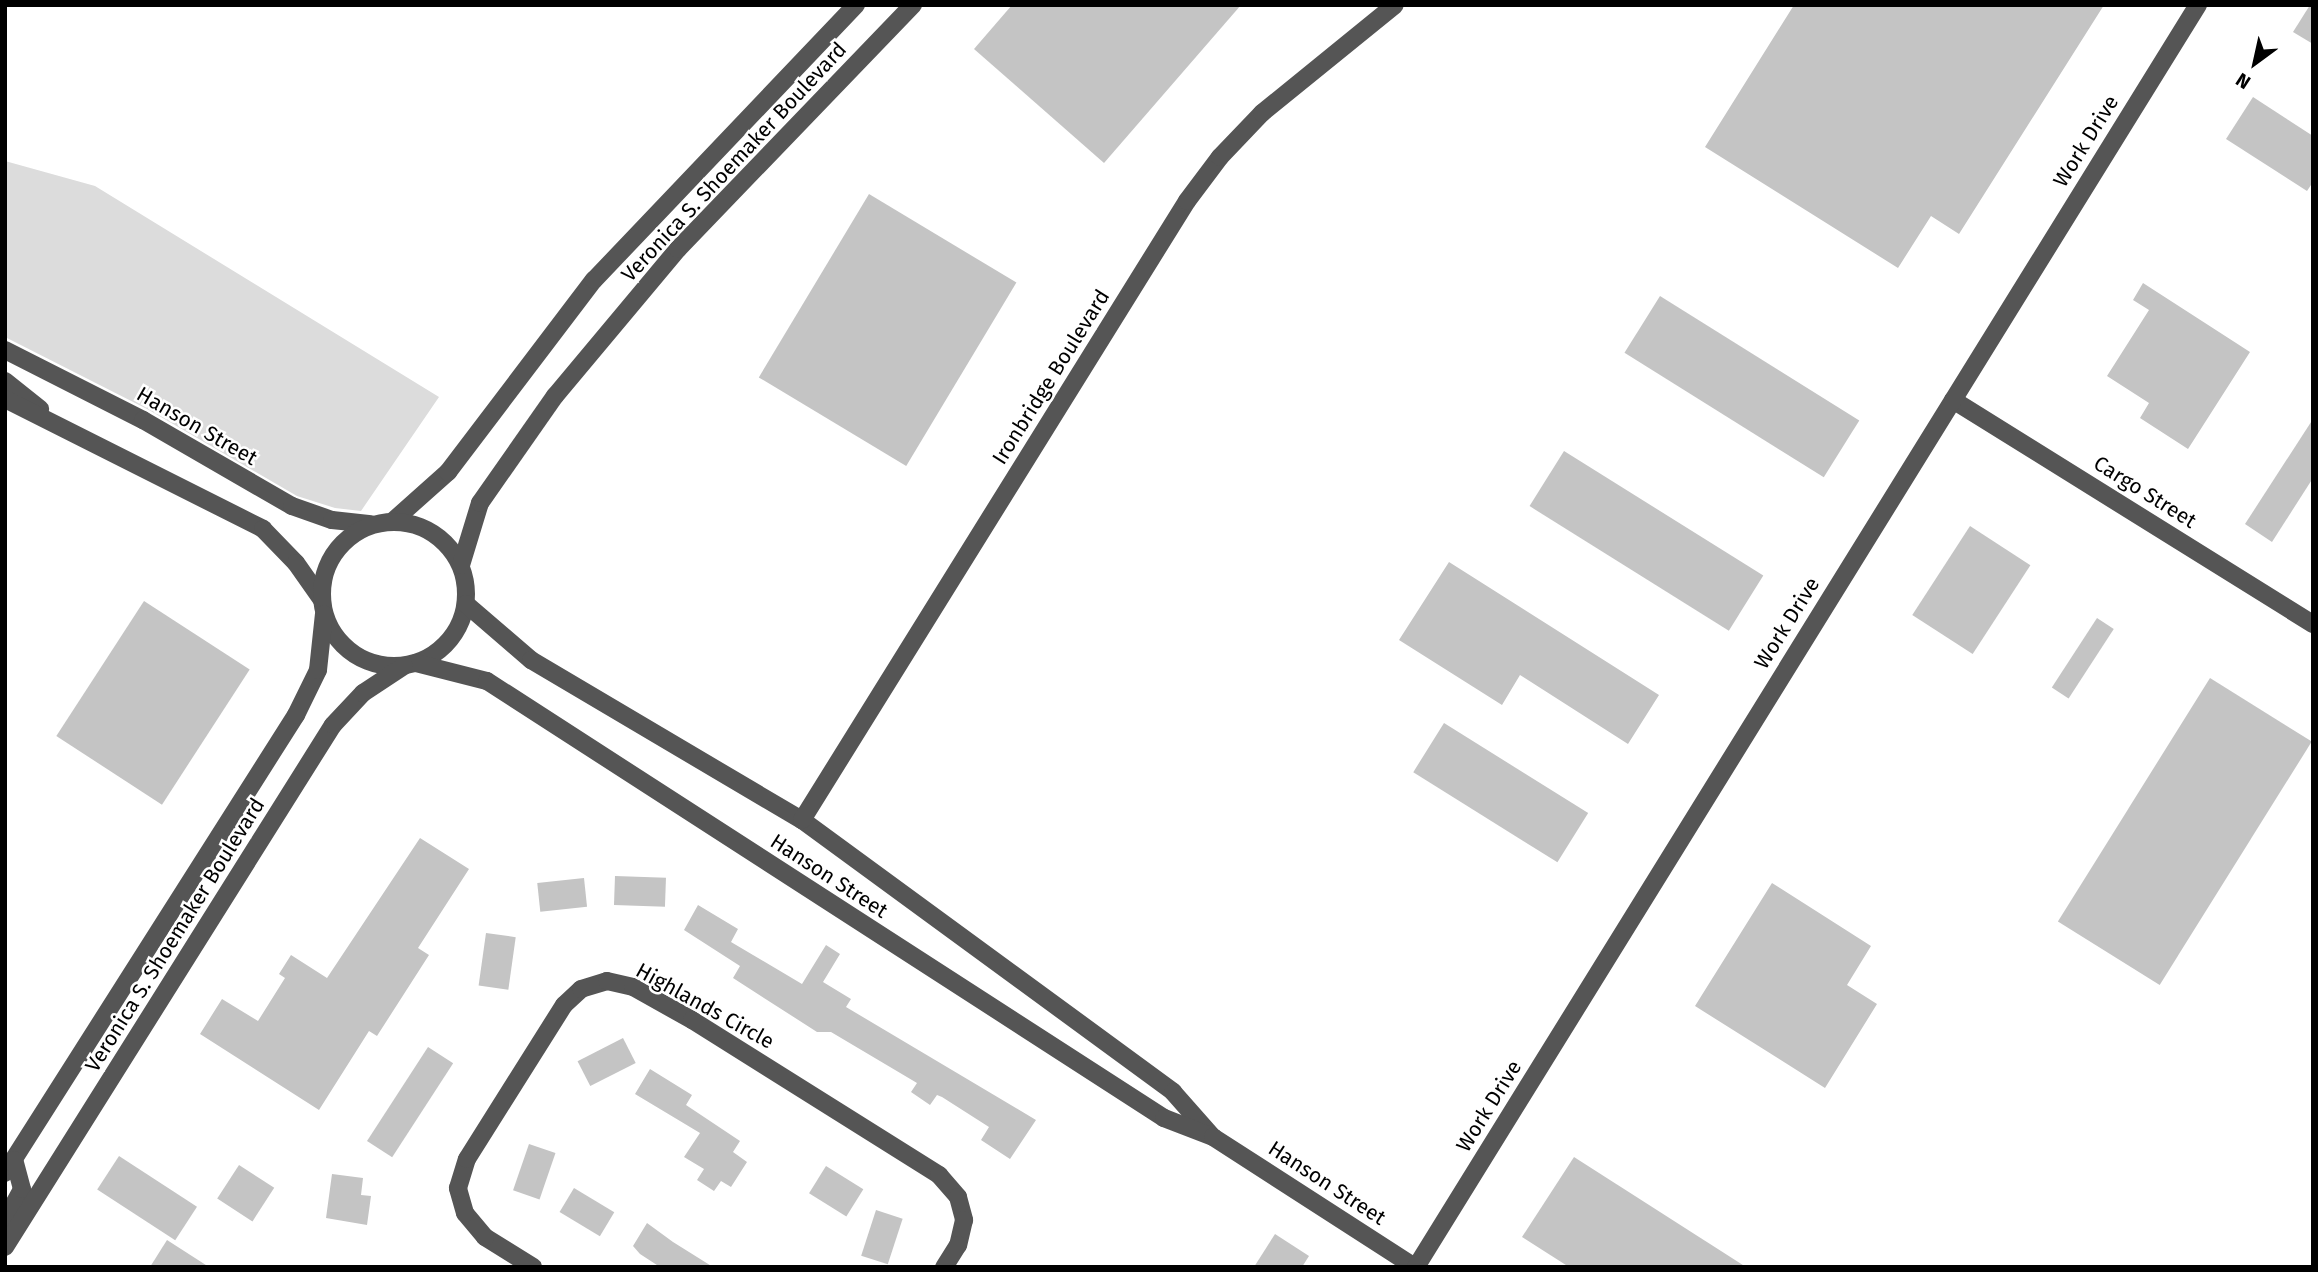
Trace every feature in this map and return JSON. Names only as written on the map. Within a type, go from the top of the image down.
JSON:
[{"type":"street","name":"Veronica S. Shoemaker Boulevard","points":[[393,521],[448,472],[594,280],[856,5]]},
{"type":"street","name":"Veronica S. Shoemaker Boulevard","points":[[461,565],[480,503],[555,396],[678,249],[913,5]]},
{"type":"street","name":"Ironbridge Boulevard","points":[[802,820],[1187,201],[1220,157],[1262,113],[1395,5]]},
{"type":"street","name":"Work Drive","points":[[1416,1267],[2198,5]]},
{"type":"street","name":"Hanson Street","points":[[5,350],[143,421],[292,506],[332,520],[371,524],[393,521],[434,532],[461,565]]},
{"type":"street","points":[[5,381],[37,403],[44,416]]},
{"type":"street","name":"Hanson Street","points":[[5,399],[44,416],[263,529],[296,563],[346,648],[364,660],[410,664],[487,681],[1164,1118],[1213,1138],[1416,1267]]},
{"type":"street","name":"Cargo Street","points":[[1953,400],[2313,624]]},
{"type":"street","name":"Hanson Street","points":[[323,607],[328,562],[346,539],[371,524]]},
{"type":"street","points":[[410,664],[450,641],[467,604],[461,565]]},
{"type":"street","name":"Hanson Street","points":[[467,604],[531,660],[802,820],[1173,1092],[1213,1138]]},
{"type":"street","name":"Veronica S. Shoemaker Boulevard","points":[[9,1167],[307,696],[321,659],[323,607]]},
{"type":"street","name":"Veronica S. Shoemaker Boulevard","points":[[5,1247],[334,725],[363,693],[410,664]]},
{"type":"street","name":"Highlands Circle","points":[[533,1267],[485,1237],[464,1213],[458,1188],[467,1159],[564,1005],[581,989],[607,981],[633,987],[692,1020],[939,1175],[958,1196],[964,1220],[958,1245],[944,1267]]},
{"type":"street","points":[[5,1220],[22,1189],[9,1167]]},
{"type":"shaded area","points":[[5,161],[95,186],[439,397],[361,511],[335,508],[297,496],[149,410],[5,337]]},
{"type":"building","points":[[1012,5],[1241,5],[1104,163],[974,49]]},
{"type":"building","points":[[1794,5],[2104,5],[1959,234],[1931,216],[1898,268],[1705,147]]},
{"type":"building","points":[[2310,5],[2313,5],[2313,44],[2293,32]]},
{"type":"building","points":[[2253,97],[2313,136],[2313,182],[2307,191],[2226,139]]},
{"type":"building","points":[[869,194],[1016,283],[906,466],[759,377]]},
{"type":"building","points":[[2143,283],[2250,352],[2188,449],[2140,418],[2149,403],[2107,376],[2149,310],[2133,300]]},
{"type":"building","points":[[1660,296],[1859,421],[1824,477],[1624,353]]},
{"type":"building","points":[[2313,419],[2313,478],[2272,542],[2245,524]]},
{"type":"building","points":[[1564,451],[1763,576],[1729,631],[1530,506]]},
{"type":"building","points":[[1970,526],[2030,565],[1973,654],[1912,615]]},
{"type":"building","points":[[1449,562],[1659,695],[1628,744],[1520,675],[1502,705],[1399,640]]},
{"type":"building","points":[[144,601],[250,670],[162,805],[56,736]]},
{"type":"building","points":[[2097,618],[2114,629],[2069,699],[2052,688]]},
{"type":"building","points":[[2210,678],[2312,742],[2160,985],[2058,921]]},
{"type":"building","points":[[1444,723],[1588,813],[1557,862],[1413,772]]},
{"type":"building","points":[[420,838],[469,869],[418,948],[429,955],[377,1036],[369,1031],[319,1110],[200,1034],[222,999],[258,1021],[285,978],[279,974],[291,955],[327,978]]},
{"type":"building","points":[[615,876],[666,878],[665,907],[614,905]]},
{"type":"building","points":[[584,878],[587,907],[540,912],[537,883]]},
{"type":"building","points":[[1772,883],[1871,946],[1847,985],[1877,1004],[1825,1088],[1695,1006]]},
{"type":"building","points":[[698,905],[738,929],[731,942],[802,984],[826,945],[840,954],[823,982],[851,999],[846,1007],[1036,1120],[1010,1159],[981,1140],[989,1127],[937,1095],[930,1105],[911,1092],[917,1083],[831,1032],[817,1032],[733,978],[740,966],[684,930]]},
{"type":"building","points":[[486,933],[516,937],[508,990],[479,985]]},
{"type":"building","points":[[623,1038],[636,1063],[590,1086],[578,1061]]},
{"type":"building","points":[[428,1047],[453,1063],[392,1157],[367,1141]]},
{"type":"building","points":[[650,1069],[692,1095],[686,1105],[740,1141],[733,1152],[747,1162],[731,1187],[721,1181],[714,1191],[697,1180],[704,1169],[684,1157],[700,1133],[635,1094]]},
{"type":"building","points":[[529,1144],[555,1153],[540,1199],[513,1190]]},
{"type":"building","points":[[119,1156],[197,1207],[175,1240],[97,1190]]},
{"type":"building","points":[[1574,1157],[1746,1267],[1569,1267],[1522,1237]]},
{"type":"building","points":[[239,1165],[274,1188],[252,1221],[217,1199]]},
{"type":"building","points":[[826,1166],[863,1189],[846,1216],[809,1193]]},
{"type":"building","points":[[332,1174],[363,1178],[361,1195],[371,1196],[367,1225],[326,1218]]},
{"type":"building","points":[[574,1188],[614,1212],[600,1236],[560,1212]]},
{"type":"building","points":[[876,1210],[903,1219],[888,1264],[861,1256]]},
{"type":"building","points":[[647,1223],[713,1267],[660,1267],[640,1254],[633,1246]]},
{"type":"building","points":[[1275,1234],[1309,1256],[1302,1267],[1254,1267]]},
{"type":"building","points":[[167,1240],[209,1267],[150,1267]]}]
